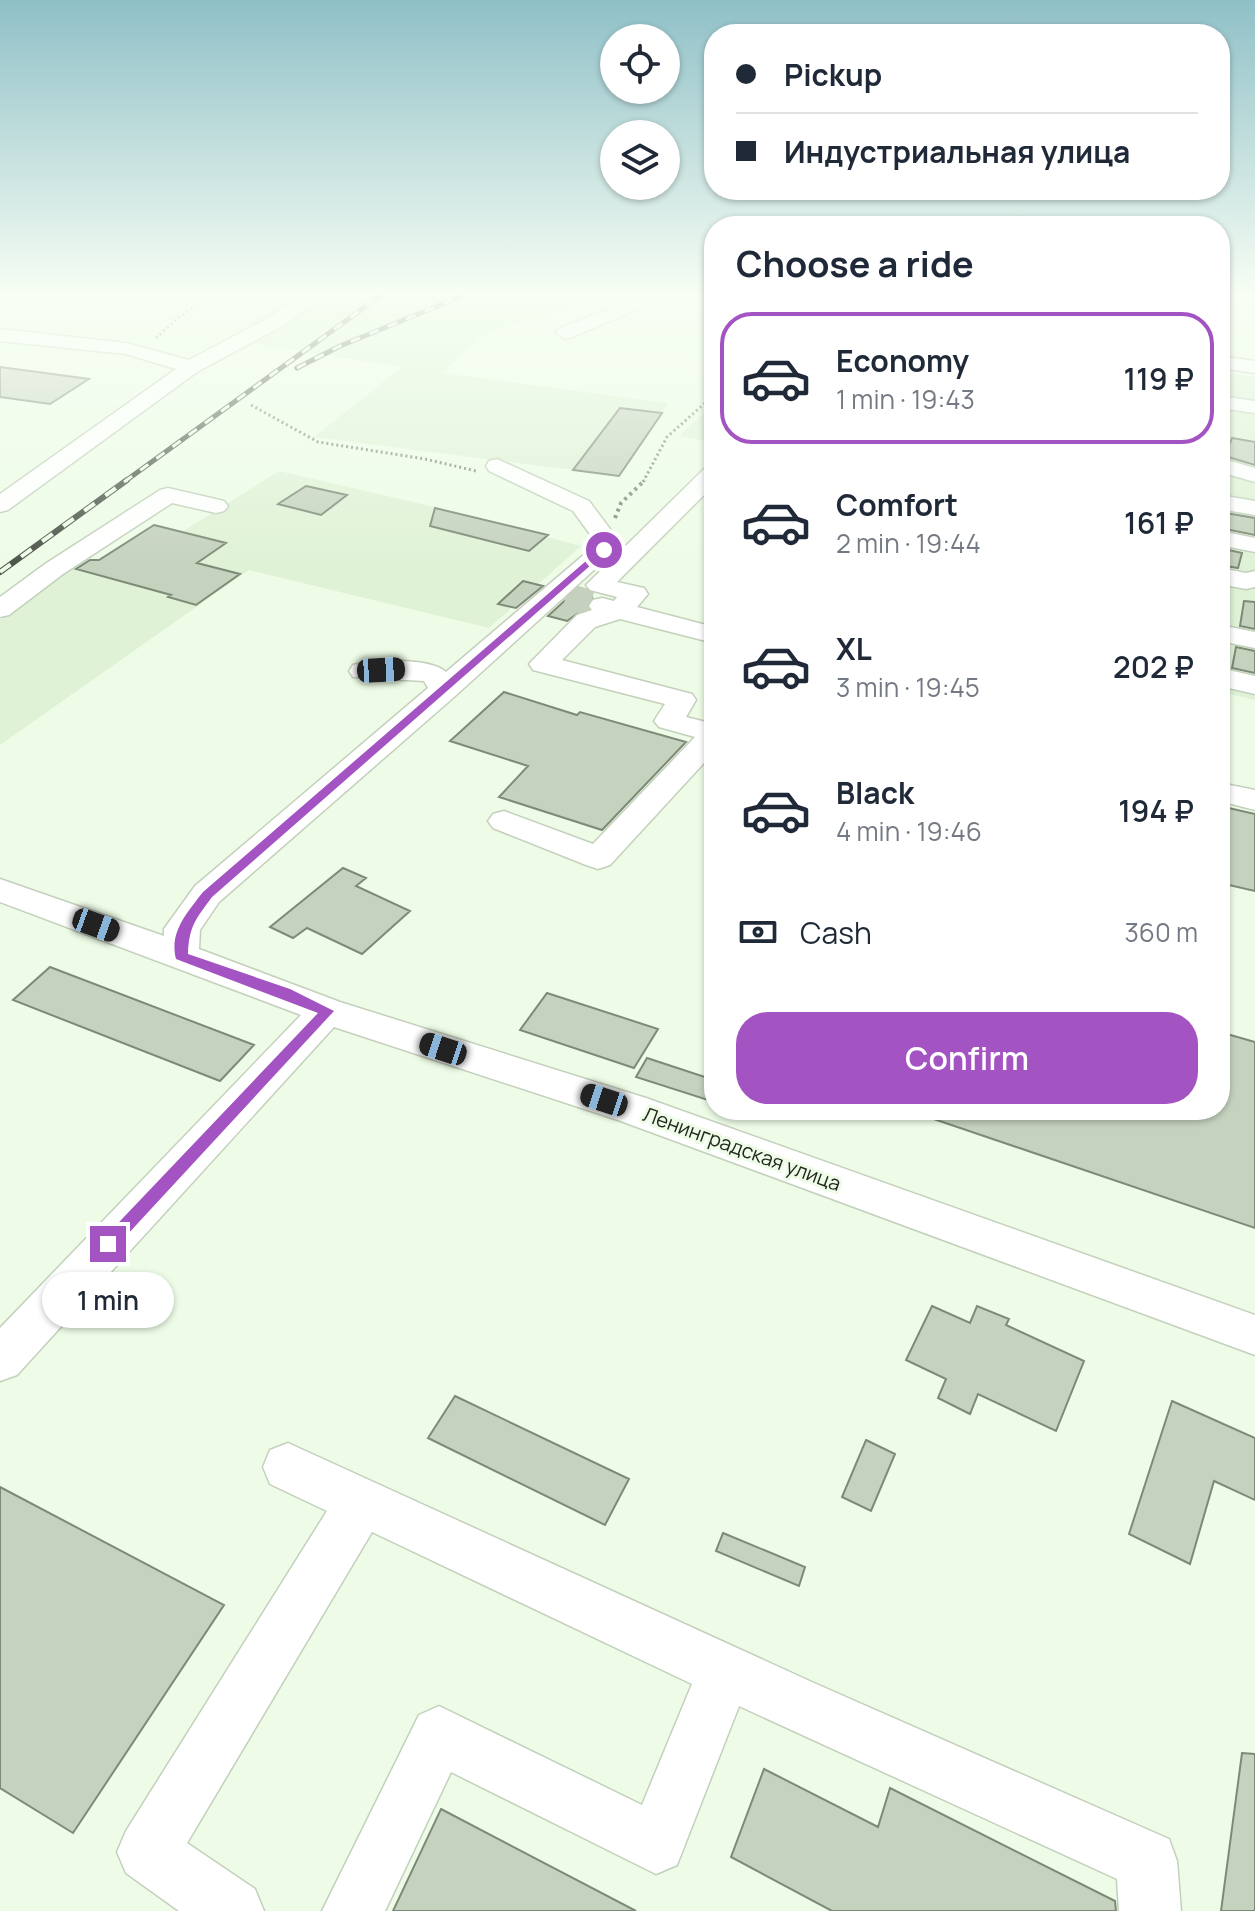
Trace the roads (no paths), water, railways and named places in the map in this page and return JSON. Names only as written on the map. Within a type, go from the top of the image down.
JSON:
[{"type":"street","points":[[0,505],[166,385]]},
{"type":"street","points":[[1230,403],[1255,407]]},
{"type":"street","points":[[181,956],[182,929],[207,894],[435,698],[561,595],[604,550],[607,541],[581,506],[487,468]]},
{"type":"street","points":[[1230,468],[1255,475]]},
{"type":"street","points":[[704,482],[599,585],[635,594],[586,621],[543,664],[682,700],[669,721],[704,731]]},
{"type":"street","points":[[0,609],[54,569],[168,495],[216,506]]},
{"type":"street","points":[[1230,504],[1255,508]]},
{"type":"street","points":[[1230,540],[1255,545]]},
{"type":"street","points":[[1230,578],[1255,579]]},
{"type":"street","points":[[611,608],[704,632]]},
{"type":"street","points":[[1230,635],[1255,640]]},
{"type":"street","points":[[363,671],[399,669],[434,674],[435,698]]},
{"type":"street","points":[[1230,679],[1255,685]]},
{"type":"street","points":[[504,821],[598,858],[704,745]]},
{"type":"street","points":[[1230,794],[1255,800]]},
{"type":"street","name":"Ленинградская улица","points":[[0,890],[327,1011],[632,1109],[1255,1335]]},
{"type":"street","points":[[0,1360],[327,1011]]},
{"type":"street","points":[[288,1467],[725,1671],[1147,1861],[1150,1911]]},
{"type":"street","points":[[233,1911],[147,1852],[362,1502]]},
{"type":"street","points":[[353,1911],[439,1735],[656,1844],[725,1671]]},
{"type":"tunnel","points":[[566,596],[602,606]]},
{"type":"railway","points":[[124,482],[257,385]]},
{"type":"railway","points":[[0,572],[127,480]]}]
